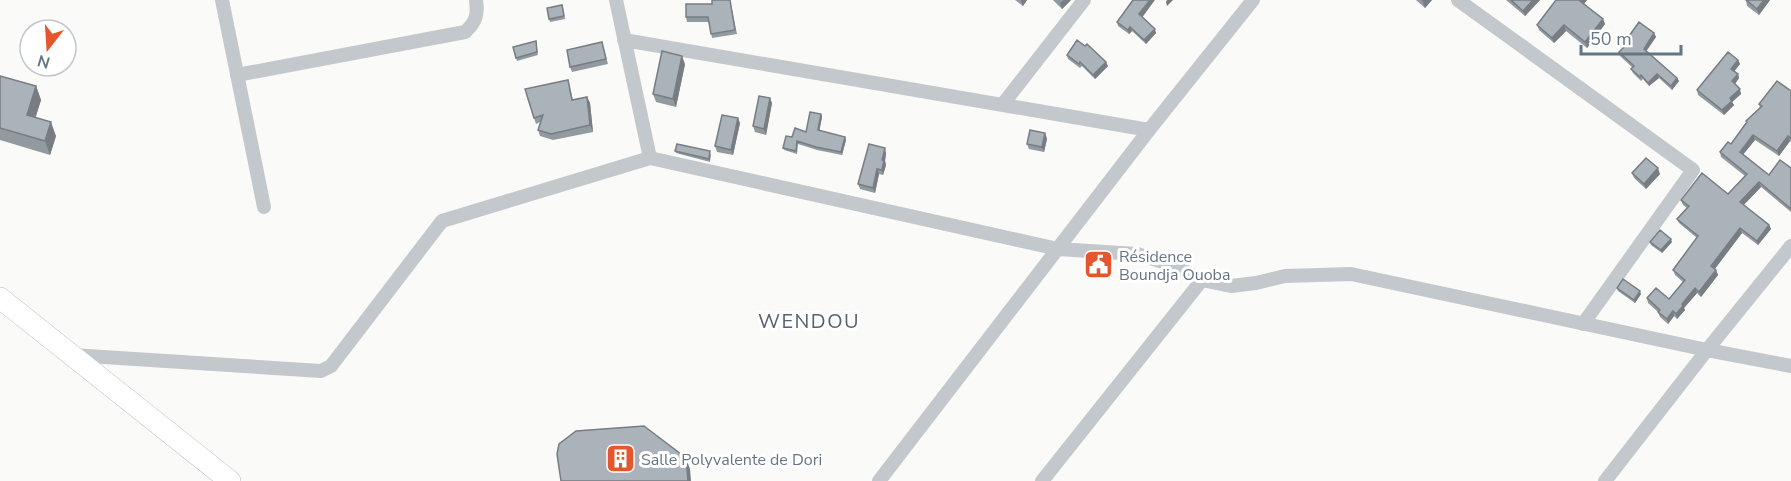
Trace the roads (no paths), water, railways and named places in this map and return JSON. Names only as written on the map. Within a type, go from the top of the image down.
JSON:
[{"type":"main road","points":[[0,298],[230,481]]},
{"type":"street","points":[[222,0],[264,207]]},
{"type":"street","points":[[237,75],[465,32],[474,24],[478,10],[476,0]]},
{"type":"street","points":[[616,0],[650,158]]},
{"type":"street","points":[[1003,104],[1084,0]]},
{"type":"street","points":[[879,481],[1149,130],[1253,0]]},
{"type":"street","points":[[1458,0],[1693,170],[1583,324]]},
{"type":"street","points":[[624,40],[1149,130]]},
{"type":"street","points":[[70,355],[321,371],[331,366],[442,221],[650,158],[1059,249],[1137,254],[1173,265],[1202,280],[1231,286],[1285,276],[1351,274],[1791,366]]},
{"type":"street","points":[[1605,481],[1791,246]]},
{"type":"street","points":[[1042,481],[1202,280]]},
{"type":"place","name":"Résidence Boundja Ouoba","points":[[1098,265]]},
{"type":"place","name":"Salle Polyvalente de Dori","points":[[620,459]]},
{"type":"district","name":"WENDOU","points":[[809,321]]}]
